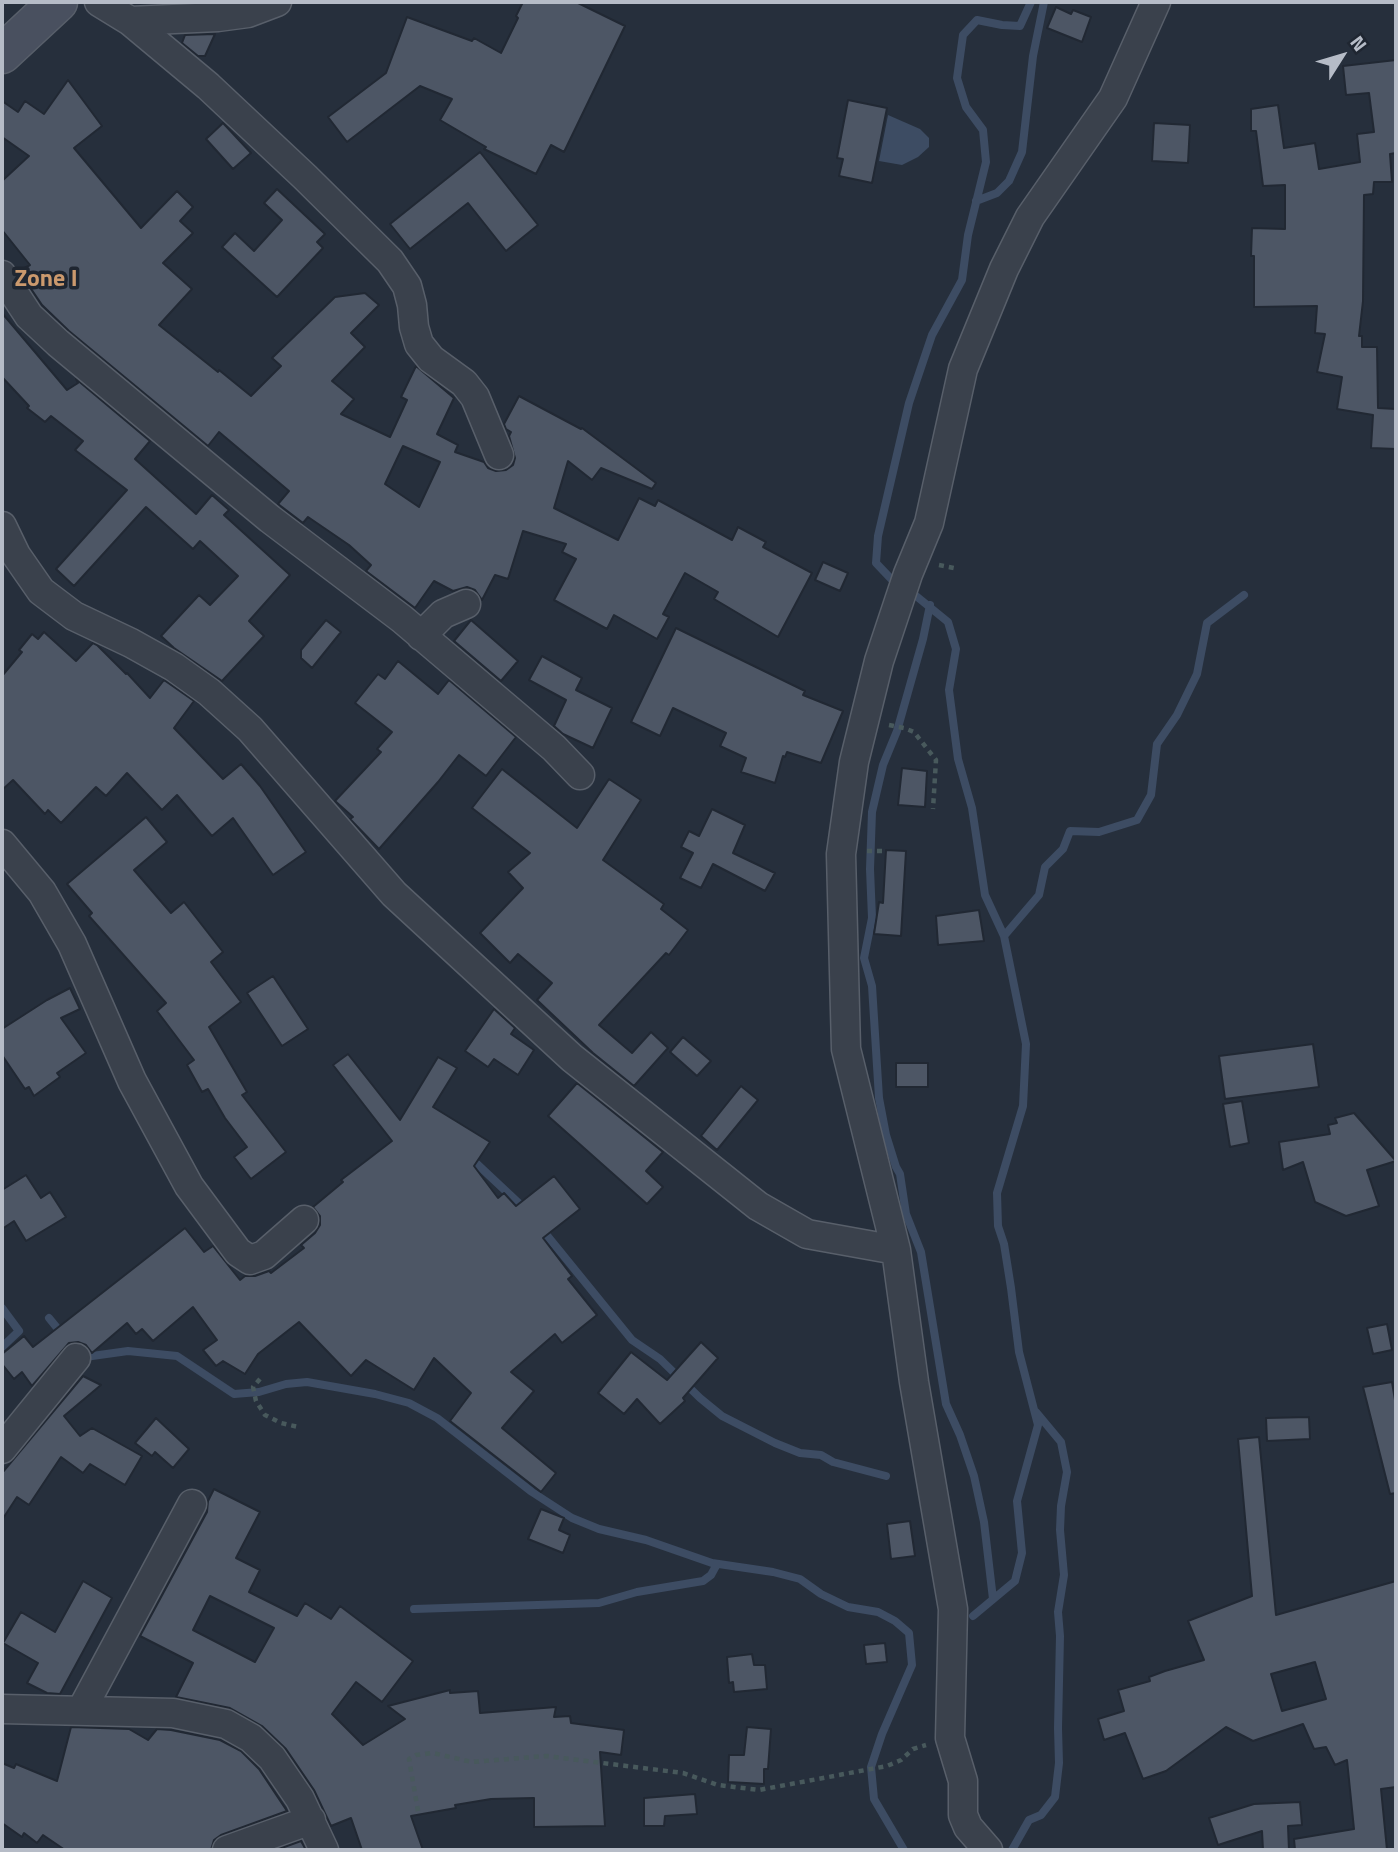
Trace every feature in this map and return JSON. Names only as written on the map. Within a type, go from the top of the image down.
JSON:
[{"type":"main road","points":[[2,54],[58,2]]},
{"type":"street","points":[[99,2],[130,21],[208,86],[390,261],[407,286],[419,344],[431,359],[464,383],[475,397],[499,455]]},
{"type":"street","points":[[130,21],[219,17],[248,13],[276,2]]},
{"type":"street","points":[[988,1850],[968,1827],[963,1815],[963,1781],[951,1742],[953,1609],[914,1382],[897,1250],[846,1049],[841,854],[854,762],[879,661],[903,587],[929,523],[963,369],[1004,269],[1030,217],[1113,98],[1156,2]]},
{"type":"street","points":[[2,275],[29,316],[58,343],[270,519],[402,619],[545,741],[580,775]]},
{"type":"street","points":[[2,526],[16,555],[41,591],[74,616],[174,667],[209,692],[250,729],[394,894],[572,1058],[758,1206],[807,1234],[897,1250]]},
{"type":"street","points":[[421,636],[443,614],[466,604]]},
{"type":"street","points":[[2,844],[42,892],[72,944],[132,1081],[189,1186],[237,1252],[250,1261],[264,1255],[304,1220]]},
{"type":"street","points":[[2,1449],[76,1358]]},
{"type":"street","points":[[82,1709],[192,1504]]},
{"type":"street","points":[[2,1709],[173,1713],[226,1724],[251,1738],[272,1758],[311,1820],[324,1850]]},
{"type":"street","points":[[227,1850],[311,1820]]},
{"type":"path","points":[[890,725],[914,732],[936,760],[933,808]]},
{"type":"path","points":[[876,850],[883,851]]},
{"type":"path","points":[[260,1379],[253,1387],[256,1401],[265,1415],[298,1427]]},
{"type":"path","points":[[418,1811],[409,1759],[416,1755],[433,1753],[472,1762],[546,1756],[683,1773],[718,1784],[759,1790],[860,1773],[901,1760],[914,1749],[951,1742]]},
{"type":"water","points":[[888,115],[920,129],[929,138],[929,147],[918,157],[902,165],[879,161]]},
{"type":"building","points":[[523,2],[576,2],[625,26],[564,152],[551,145],[536,174],[484,149],[486,147],[440,120],[452,99],[420,86],[347,142],[328,117],[386,73],[407,17],[472,41],[474,38],[501,53]]},
{"type":"building","points":[[1056,7],[1071,14],[1073,10],[1091,17],[1082,42],[1047,28]]},
{"type":"building","points":[[215,34],[205,56],[198,56],[182,43],[185,35]]},
{"type":"building","points":[[1396,60],[1396,153],[1390,154],[1392,182],[1374,182],[1373,194],[1364,195],[1363,301],[1359,336],[1362,336],[1362,347],[1377,347],[1378,408],[1396,409],[1396,449],[1371,448],[1373,415],[1337,409],[1342,377],[1317,372],[1325,334],[1315,333],[1317,306],[1254,307],[1252,228],[1285,229],[1285,185],[1263,186],[1256,131],[1251,131],[1251,109],[1278,105],[1284,148],[1315,143],[1319,169],[1360,162],[1357,134],[1374,132],[1369,93],[1346,95],[1343,66]]},
{"type":"building","points":[[68,80],[102,126],[74,148],[141,228],[177,191],[193,207],[180,221],[193,233],[163,263],[192,289],[159,325],[251,396],[281,366],[272,358],[335,297],[365,293],[379,305],[351,333],[365,347],[332,381],[354,399],[341,414],[390,437],[407,400],[401,397],[416,366],[454,398],[437,434],[458,445],[455,452],[484,462],[488,468],[496,471],[506,470],[513,465],[515,458],[509,436],[511,432],[504,424],[519,396],[582,428],[656,483],[652,489],[601,468],[592,480],[568,461],[554,508],[618,540],[639,498],[655,506],[658,500],[732,540],[738,527],[766,542],[763,547],[812,573],[778,637],[714,599],[718,592],[685,573],[663,614],[669,617],[657,639],[614,615],[607,629],[554,600],[576,559],[562,552],[566,544],[523,531],[508,579],[495,575],[482,600],[475,590],[467,587],[453,591],[434,581],[415,608],[366,571],[371,565],[349,545],[308,517],[303,523],[278,504],[289,491],[219,432],[208,446],[69,331],[42,305],[19,271],[30,265],[2,230],[2,181],[29,156],[2,137],[2,101],[18,112],[25,101],[44,114]],"holes":[[[403,446],[440,462],[419,507],[385,484]]]},
{"type":"building","points":[[848,100],[887,108],[872,183],[839,176],[843,159],[837,158]]},
{"type":"building","points":[[223,123],[251,153],[233,169],[206,139]]},
{"type":"building","points":[[1154,123],[1190,125],[1188,163],[1152,161]]},
{"type":"building","points":[[480,152],[538,225],[506,251],[468,203],[410,249],[390,224]]},
{"type":"building","points":[[277,189],[325,234],[317,242],[323,248],[277,297],[222,247],[235,233],[254,251],[282,220],[264,203]]},
{"type":"building","points":[[2,313],[67,390],[78,383],[76,379],[150,441],[135,459],[196,514],[212,495],[229,510],[224,515],[290,575],[249,621],[264,636],[222,681],[161,636],[199,595],[210,605],[238,576],[200,541],[193,549],[146,507],[74,586],[56,569],[127,490],[75,450],[83,441],[51,416],[45,422],[27,408],[29,406],[2,377]]},
{"type":"building","points":[[823,562],[848,573],[840,591],[815,580]]},
{"type":"building","points":[[326,620],[341,632],[312,668],[301,658],[301,650]]},
{"type":"building","points":[[471,620],[518,661],[501,681],[454,641]]},
{"type":"building","points":[[676,628],[805,691],[803,695],[843,711],[821,763],[787,752],[785,757],[783,756],[775,783],[741,772],[746,758],[720,746],[726,733],[673,708],[660,736],[631,722]]},
{"type":"building","points":[[44,632],[76,661],[93,643],[97,645],[150,698],[164,680],[194,701],[174,728],[223,779],[241,764],[260,786],[306,852],[273,875],[233,818],[212,836],[177,795],[162,810],[127,773],[106,796],[96,787],[61,823],[48,810],[45,814],[13,780],[2,790],[2,676],[22,652],[19,650],[32,634],[38,639]]},
{"type":"building","points":[[542,656],[582,678],[576,690],[612,708],[593,748],[563,734],[554,726],[566,700],[529,680]]},
{"type":"building","points":[[398,661],[438,694],[449,680],[516,737],[486,776],[459,755],[379,849],[350,819],[353,817],[335,801],[381,752],[377,749],[392,732],[355,703],[378,674],[385,679]]},
{"type":"building","points":[[902,768],[927,771],[925,807],[898,805]]},
{"type":"building","points":[[502,769],[577,828],[609,779],[641,800],[603,860],[664,904],[661,909],[688,930],[669,955],[666,953],[599,1025],[632,1053],[651,1032],[668,1048],[634,1086],[593,1053],[537,1000],[552,983],[518,954],[510,963],[480,933],[523,888],[508,872],[530,853],[472,808]]},
{"type":"building","points":[[712,809],[745,825],[733,853],[775,873],[765,891],[713,864],[701,888],[680,878],[693,853],[681,847],[689,831],[699,836]]},
{"type":"building","points":[[146,817],[167,842],[134,870],[171,913],[184,902],[223,952],[211,962],[241,1002],[209,1027],[247,1092],[242,1095],[286,1152],[251,1179],[234,1157],[247,1147],[208,1089],[202,1092],[187,1065],[194,1060],[157,1011],[166,1003],[89,916],[92,913],[67,884]]},
{"type":"building","points":[[886,850],[906,851],[901,936],[874,934],[879,902],[883,903]]},
{"type":"building","points":[[979,910],[984,941],[938,945],[936,916]]},
{"type":"building","points":[[273,976],[308,1029],[282,1046],[247,993]]},
{"type":"building","points":[[70,988],[80,1009],[61,1018],[86,1053],[57,1073],[60,1077],[34,1096],[29,1087],[25,1089],[2,1055],[2,1029]]},
{"type":"building","points":[[494,1009],[515,1028],[511,1034],[534,1050],[518,1075],[494,1059],[488,1067],[465,1051]]},
{"type":"building","points":[[683,1037],[711,1061],[697,1076],[670,1052]]},
{"type":"building","points":[[1313,1044],[1319,1087],[1225,1099],[1219,1056]]},
{"type":"building","points":[[348,1054],[400,1120],[438,1057],[457,1068],[433,1107],[490,1142],[474,1166],[498,1198],[504,1193],[516,1206],[554,1176],[580,1209],[543,1238],[572,1276],[568,1279],[597,1315],[562,1343],[555,1334],[511,1372],[534,1391],[502,1428],[556,1473],[541,1492],[450,1421],[471,1393],[434,1358],[414,1390],[366,1360],[351,1376],[299,1322],[258,1354],[245,1374],[223,1361],[216,1366],[203,1350],[217,1340],[193,1307],[153,1341],[142,1329],[136,1334],[127,1323],[92,1353],[86,1345],[69,1343],[32,1386],[22,1372],[14,1379],[2,1364],[2,1354],[24,1336],[33,1347],[185,1228],[204,1252],[213,1246],[240,1280],[245,1276],[269,1271],[271,1273],[304,1248],[301,1245],[320,1225],[320,1216],[313,1207],[343,1182],[341,1180],[392,1141],[333,1065]]},
{"type":"building","points":[[896,1063],[928,1063],[928,1087],[896,1087]]},
{"type":"building","points":[[577,1083],[663,1152],[646,1171],[663,1187],[647,1204],[548,1116]]},
{"type":"building","points":[[741,1086],[758,1100],[717,1150],[701,1136]]},
{"type":"building","points":[[1242,1101],[1249,1143],[1230,1147],[1223,1104]]},
{"type":"building","points":[[1354,1113],[1396,1161],[1367,1170],[1379,1206],[1346,1216],[1315,1202],[1303,1162],[1283,1170],[1279,1142],[1330,1134],[1328,1125],[1337,1123],[1335,1118]]},
{"type":"building","points":[[26,1175],[41,1198],[50,1192],[66,1217],[26,1241],[14,1221],[2,1229],[2,1190]]},
{"type":"building","points":[[1387,1324],[1392,1350],[1373,1354],[1367,1328]]},
{"type":"building","points":[[701,1342],[718,1358],[683,1398],[685,1401],[660,1424],[637,1399],[624,1414],[598,1393],[631,1352],[667,1380]]},
{"type":"building","points":[[83,1376],[101,1385],[64,1416],[80,1436],[92,1428],[142,1456],[125,1485],[90,1464],[83,1473],[61,1457],[29,1505],[17,1497],[2,1520],[2,1473]]},
{"type":"building","points":[[1392,1382],[1396,1406],[1396,1493],[1390,1494],[1363,1387]]},
{"type":"building","points":[[1309,1417],[1310,1439],[1267,1441],[1266,1418]]},
{"type":"building","points":[[156,1418],[189,1449],[173,1468],[155,1452],[152,1456],[135,1443]]},
{"type":"building","points":[[1259,1437],[1276,1615],[1396,1581],[1396,1787],[1381,1789],[1387,1850],[1295,1850],[1294,1839],[1354,1829],[1347,1760],[1335,1765],[1326,1747],[1314,1749],[1303,1724],[1253,1741],[1226,1727],[1166,1771],[1143,1779],[1125,1733],[1104,1740],[1098,1719],[1124,1711],[1118,1690],[1150,1681],[1149,1677],[1165,1671],[1204,1660],[1188,1621],[1252,1596],[1238,1439]],"holes":[[[1315,1662],[1326,1699],[1282,1711],[1271,1674]]]},
{"type":"building","points":[[214,1489],[260,1512],[236,1558],[260,1570],[249,1592],[297,1616],[305,1603],[331,1619],[340,1606],[413,1661],[382,1702],[356,1682],[332,1714],[363,1745],[405,1719],[388,1706],[450,1690],[450,1693],[478,1691],[480,1713],[556,1707],[554,1717],[570,1716],[571,1723],[624,1730],[621,1755],[600,1752],[605,1826],[534,1827],[534,1798],[491,1799],[411,1816],[423,1850],[362,1850],[351,1818],[331,1826],[314,1790],[286,1749],[262,1726],[230,1708],[176,1697],[193,1663],[140,1636],[207,1512],[208,1501]],"holes":[[[210,1596],[274,1628],[255,1662],[193,1630]]]},
{"type":"building","points":[[541,1509],[564,1518],[559,1530],[570,1535],[563,1553],[528,1539]]},
{"type":"building","points":[[910,1521],[915,1556],[891,1559],[887,1524]]},
{"type":"building","points":[[83,1581],[112,1598],[60,1694],[47,1693],[27,1683],[38,1663],[3,1643],[21,1612],[55,1632]]},
{"type":"building","points":[[885,1643],[887,1662],[866,1664],[864,1645]]},
{"type":"building","points":[[752,1654],[754,1665],[765,1665],[767,1689],[734,1692],[733,1682],[729,1683],[727,1657]]},
{"type":"building","points":[[71,1727],[129,1729],[148,1740],[157,1729],[220,1740],[241,1751],[259,1769],[287,1811],[221,1835],[214,1840],[211,1850],[65,1850],[43,1835],[37,1843],[24,1833],[22,1837],[2,1823],[2,1763],[14,1768],[16,1764],[57,1781]]},
{"type":"building","points":[[747,1727],[771,1729],[764,1784],[728,1782],[729,1755],[744,1755]]},
{"type":"building","points":[[695,1794],[697,1814],[665,1816],[664,1826],[644,1826],[644,1798]]},
{"type":"building","points":[[1300,1802],[1302,1825],[1288,1826],[1289,1850],[1263,1850],[1262,1831],[1218,1845],[1209,1818],[1254,1804]]},
{"type":"building","points":[[301,1841],[306,1850],[276,1850]]},
{"type":"waterway","points":[[973,1616],[1015,1581],[1022,1553],[1017,1501],[1038,1425],[1019,1352],[1004,1244],[998,1226],[997,1193],[1023,1106],[1026,1044],[1004,936],[985,895],[972,808],[958,759],[949,690],[956,649],[948,622],[910,591],[895,583],[876,563],[878,536],[909,403],[932,335],[962,280],[968,235],[986,162],[983,130],[966,107],[957,78],[963,35],[977,20],[1020,26],[1031,2]]},
{"type":"waterway","points":[[976,201],[997,193],[1009,181],[1022,152],[1033,56],[1044,2]]},
{"type":"waterway","points":[[1004,936],[1039,895],[1045,867],[1063,849],[1070,831],[1099,832],[1137,820],[1151,795],[1157,744],[1177,715],[1197,674],[1207,623],[1244,595]]},
{"type":"waterway","points":[[930,605],[923,639],[897,731],[883,765],[872,812],[872,918],[864,958],[872,986],[879,1098],[886,1135],[900,1174],[906,1214],[921,1252],[946,1404],[974,1476],[984,1522],[993,1599]]},
{"type":"waterway","points":[[477,1164],[526,1210]]},
{"type":"waterway","points":[[541,1228],[632,1340],[660,1359],[722,1416],[800,1453],[821,1455],[833,1462],[886,1476]]},
{"type":"waterway","points":[[2,1308],[19,1331]]},
{"type":"waterway","points":[[49,1318],[75,1350],[85,1357],[128,1351],[177,1356],[234,1394],[307,1382],[409,1403],[437,1418],[532,1492],[572,1518],[599,1529],[646,1540],[712,1563],[800,1579],[821,1594],[848,1607],[878,1612],[895,1621],[909,1633],[912,1665],[882,1734],[871,1767],[874,1799],[904,1850]]},
{"type":"waterway","points":[[2,1347],[19,1331]]},
{"type":"waterway","points":[[1012,1850],[1029,1820],[1041,1815],[1055,1797],[1059,1763],[1058,1612],[1064,1575],[1060,1530],[1067,1472],[1061,1442],[1036,1412]]},
{"type":"waterway","points":[[414,1609],[599,1603],[637,1592],[703,1581],[711,1575],[717,1564]]},
{"type":"district","name":"Zone I","points":[[46,280]]}]
